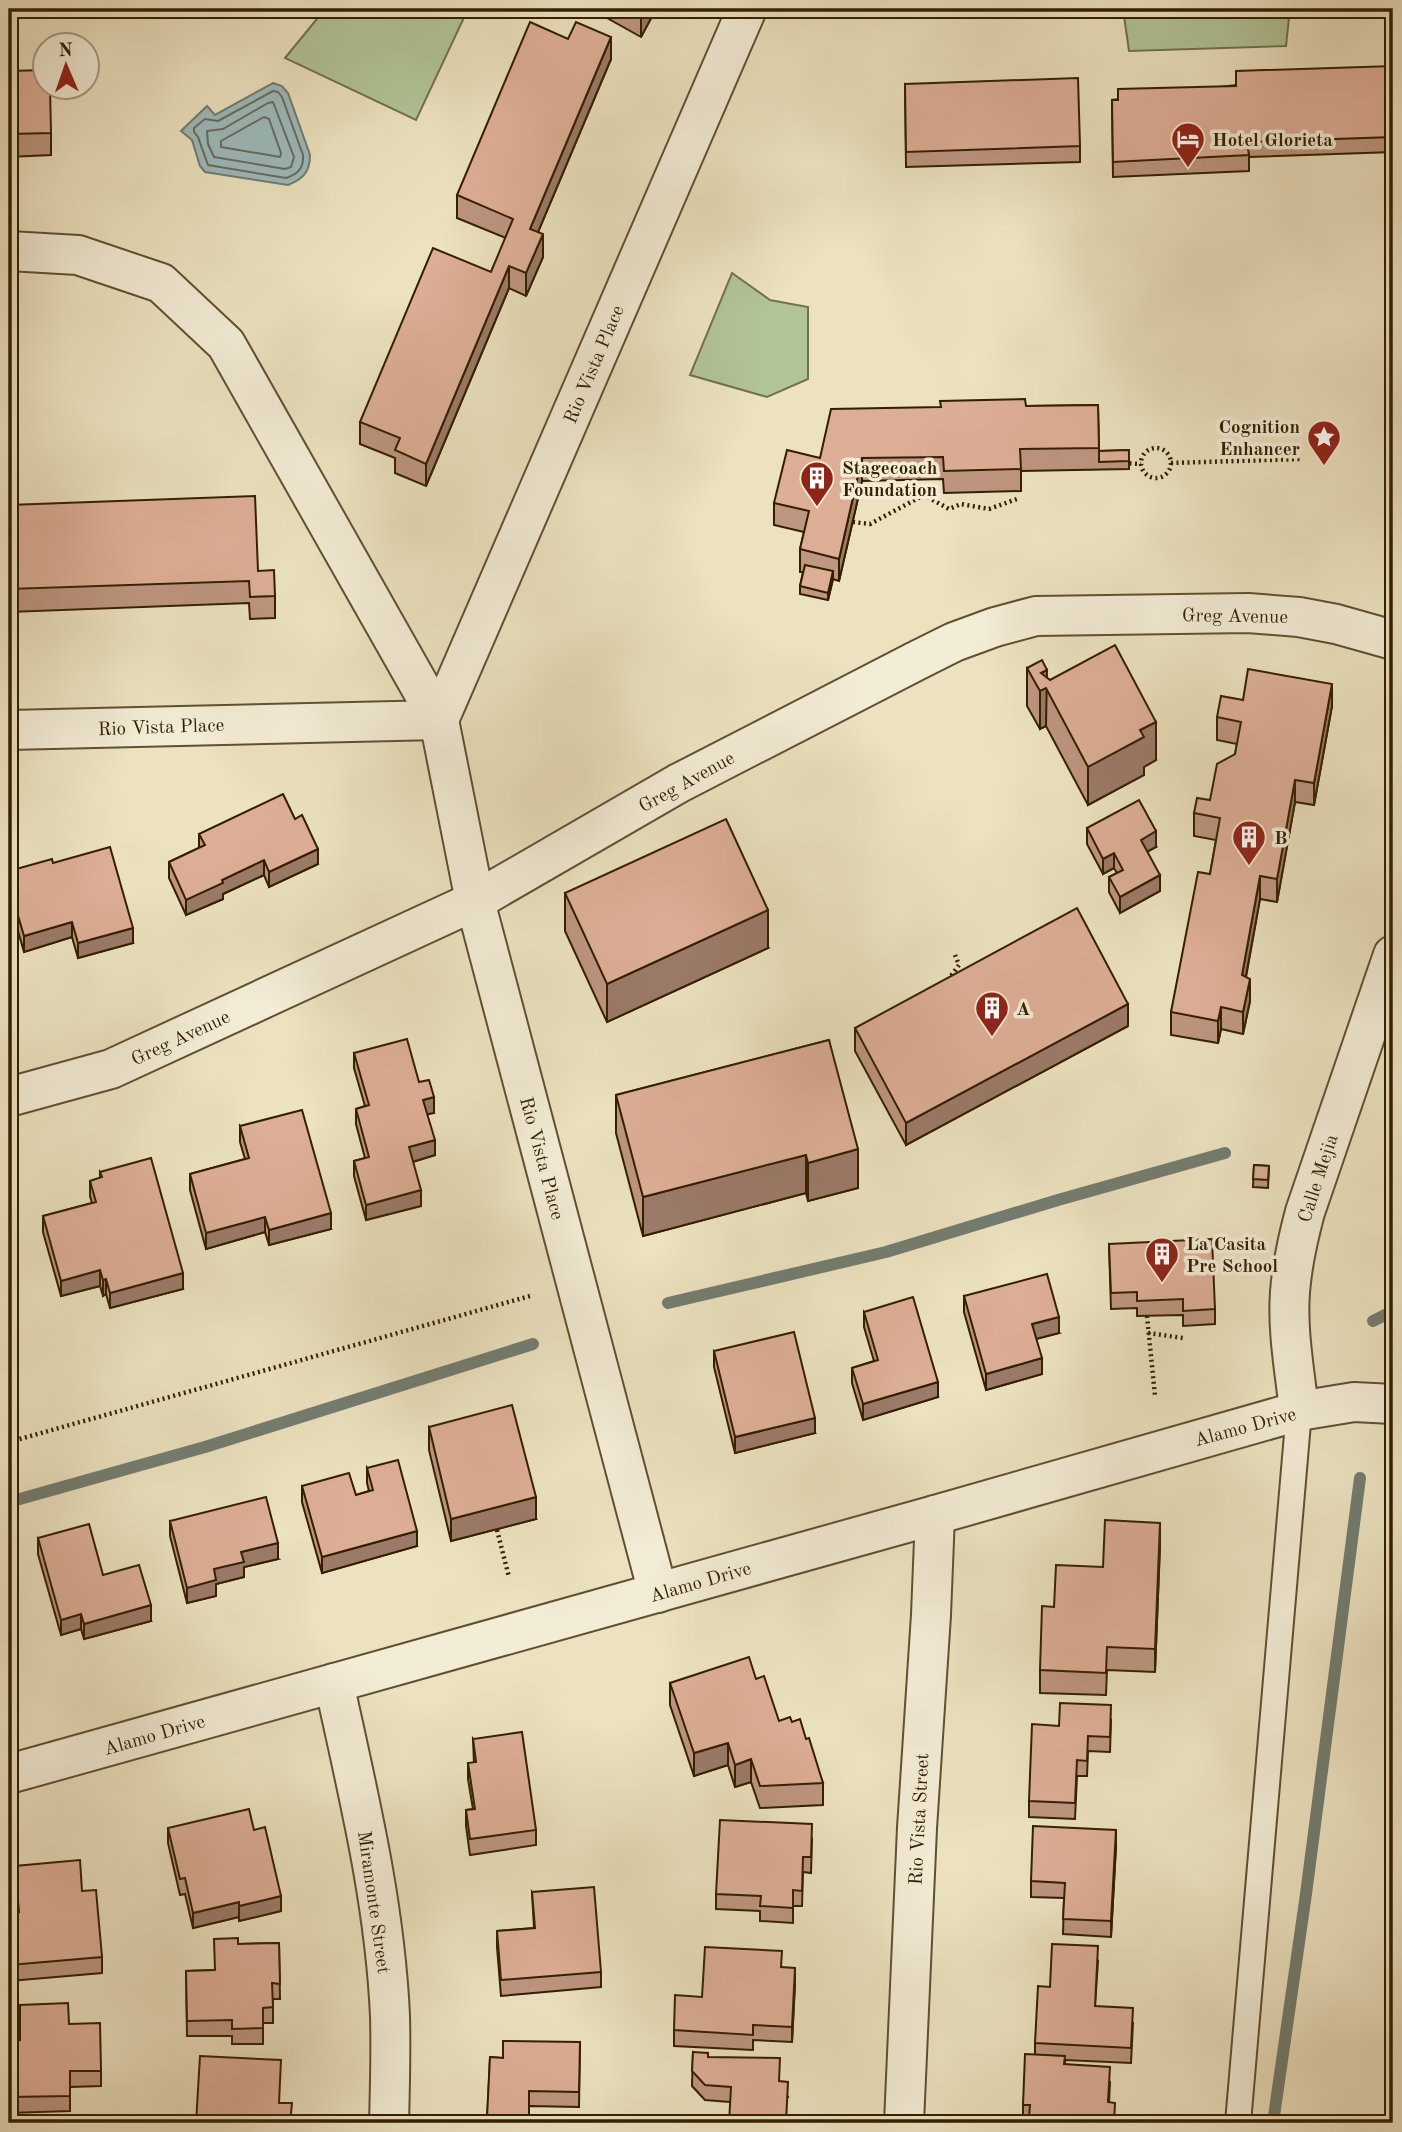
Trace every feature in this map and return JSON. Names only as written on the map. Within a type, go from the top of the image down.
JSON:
[{"type":"street","name":"Rio Vista Place","points":[[439,720],[747,9]]},
{"type":"street","name":"Rio Vista Place","points":[[9,251],[78,255],[161,283],[226,344],[439,720],[475,901],[658,1593]]},
{"type":"street","name":"Greg Avenue","points":[[9,1097],[111,1069],[475,901],[679,783],[925,656],[995,626],[1036,616],[1248,613],[1299,617],[1393,640]]},
{"type":"street","name":"Rio Vista Place","points":[[9,730],[439,720]]},
{"type":"street","name":"Calle Mejia","points":[[1299,1411],[1290,1319],[1291,1281],[1298,1240],[1305,1212],[1393,954]]},
{"type":"street","name":"Alamo Drive","points":[[9,1774],[1299,1411],[1353,1402],[1393,1404]]},
{"type":"street","name":"Rio Vista Street","points":[[904,2123],[916,1842],[935,1515]]},
{"type":"street","name":"Miramonte Street","points":[[334,1683],[370,1853],[382,1928],[390,2015],[389,2123]]},
{"type":"lane","points":[[1238,2123],[1299,1411]]},
{"type":"path","points":[[1153,448],[1163,449],[1170,457],[1171,463],[1165,475],[1156,479],[1147,476],[1140,464],[1144,454],[1153,448]]},
{"type":"path","points":[[1171,463],[1301,459]]},
{"type":"path","points":[[1118,464],[1140,464]]},
{"type":"path","points":[[853,522],[870,524],[924,495],[949,509],[961,504],[989,509],[1017,499]]},
{"type":"path","points":[[944,987],[959,965],[955,955]]},
{"type":"path","points":[[9,1442],[530,1296]]},
{"type":"path","points":[[1147,1316],[1154,1396]]},
{"type":"path","points":[[1148,1333],[1183,1338]]},
{"type":"path","points":[[498,1530],[509,1577]]},
{"type":"green space","points":[[325,9],[468,9],[416,120],[285,58]]},
{"type":"green space","points":[[1123,9],[1290,9],[1286,46],[1129,51]]},
{"type":"green space","points":[[732,273],[770,300],[808,307],[808,379],[767,397],[690,375]]},
{"type":"water","points":[[273,83],[282,86],[288,93],[310,155],[305,174],[288,185],[205,172],[200,166],[192,140],[181,131],[207,106],[215,115]]},
{"type":"building","points":[[530,22],[568,39],[576,22],[611,37],[530,229],[543,234],[526,273],[509,266],[426,464],[395,450],[400,438],[360,422],[433,248],[491,272],[513,219],[457,195]]},
{"type":"building","points":[[1393,66],[1393,137],[1247,142],[1249,155],[1113,162],[1112,100],[1118,100],[1118,89],[1236,86],[1236,71]]},
{"type":"building","points":[[32,70],[32,102],[50,102],[51,133],[9,134],[9,71]]},
{"type":"building","points":[[1078,78],[1080,146],[906,152],[905,84]]},
{"type":"building","name":"Stagecoach Foundation","points":[[1025,399],[1026,406],[1098,405],[1099,448],[1020,449],[1021,469],[944,471],[943,457],[862,458],[839,559],[800,549],[809,511],[774,503],[787,450],[820,458],[831,409],[941,407],[940,401]]},
{"type":"building","points":[[1129,450],[1129,461],[1099,462],[1099,451]]},
{"type":"building","points":[[255,496],[258,571],[274,570],[275,596],[250,597],[249,581],[9,589],[9,505]]},
{"type":"building","points":[[805,565],[833,571],[828,593],[800,586]]},
{"type":"building","points":[[1115,645],[1156,722],[1140,730],[1144,737],[1088,767],[1046,688],[1040,691],[1027,668],[1042,660],[1047,670],[1041,673],[1050,680]]},
{"type":"building","name":"B","points":[[1248,669],[1332,684],[1314,783],[1295,780],[1277,879],[1260,876],[1242,975],[1250,979],[1243,1012],[1221,1007],[1218,1021],[1171,1012],[1198,872],[1210,874],[1220,818],[1194,813],[1197,798],[1210,800],[1217,764],[1235,754],[1241,722],[1217,717],[1221,696],[1243,700]]},
{"type":"building","points":[[283,794],[295,819],[302,815],[318,849],[269,872],[264,860],[186,900],[169,862],[205,845],[199,834]]},
{"type":"building","points":[[1139,800],[1156,831],[1141,840],[1160,875],[1120,897],[1109,877],[1123,870],[1114,853],[1103,859],[1087,828]]},
{"type":"building","points":[[726,819],[768,910],[607,984],[565,893]]},
{"type":"building","points":[[110,847],[133,928],[78,943],[72,922],[24,936],[9,885],[9,871],[52,859],[53,863]]},
{"type":"building","name":"A","points":[[1077,908],[1128,1004],[906,1123],[855,1028]]},
{"type":"building","points":[[407,1039],[419,1082],[429,1080],[434,1097],[423,1100],[435,1140],[409,1147],[421,1190],[366,1205],[354,1161],[369,1157],[356,1109],[369,1105],[354,1053]]},
{"type":"building","points":[[829,1040],[858,1149],[808,1163],[806,1155],[643,1197],[616,1095]]},
{"type":"building","points":[[302,1110],[331,1213],[269,1230],[265,1217],[206,1233],[190,1174],[249,1158],[240,1126]]},
{"type":"building","points":[[151,1158],[183,1273],[110,1293],[100,1270],[61,1281],[43,1216],[96,1202],[90,1181],[102,1177],[100,1172]]},
{"type":"building","points":[[1254,1165],[1269,1166],[1268,1180],[1253,1179]]},
{"type":"building","name":"La Casita Pre School","points":[[1212,1239],[1215,1309],[1183,1311],[1183,1299],[1137,1301],[1137,1292],[1111,1293],[1109,1244]]},
{"type":"building","points":[[9,1269],[14,1288],[9,1289]]},
{"type":"building","points":[[1047,1274],[1059,1317],[1032,1324],[1042,1358],[986,1374],[964,1296]]},
{"type":"building","points":[[913,1297],[938,1382],[863,1404],[852,1368],[878,1360],[864,1312]]},
{"type":"building","points":[[794,1332],[815,1418],[735,1437],[714,1351]]},
{"type":"building","points":[[512,1405],[536,1497],[451,1519],[429,1427]]},
{"type":"building","points":[[398,1460],[417,1531],[322,1557],[302,1486],[349,1473],[356,1495],[373,1490],[367,1468]]},
{"type":"building","points":[[266,1497],[278,1543],[241,1552],[244,1562],[214,1569],[216,1580],[187,1588],[170,1521]]},
{"type":"building","points":[[1105,1520],[1160,1523],[1155,1649],[1107,1647],[1106,1673],[1040,1670],[1042,1606],[1054,1607],[1056,1565],[1103,1567]]},
{"type":"building","points":[[89,1524],[103,1575],[139,1565],[151,1605],[84,1624],[81,1614],[61,1620],[38,1538]]},
{"type":"building","points":[[749,1657],[756,1679],[764,1676],[779,1721],[790,1717],[792,1722],[800,1719],[823,1783],[760,1786],[751,1759],[735,1765],[728,1743],[694,1753],[670,1683]]},
{"type":"building","points":[[1060,1703],[1111,1705],[1110,1737],[1088,1736],[1087,1761],[1077,1760],[1075,1803],[1029,1801],[1032,1724],[1059,1726]]},
{"type":"building","points":[[522,1732],[536,1830],[470,1839],[466,1810],[475,1809],[468,1763],[476,1762],[473,1739]]},
{"type":"building","points":[[249,1809],[254,1830],[265,1827],[281,1896],[193,1913],[185,1878],[180,1879],[168,1828]]},
{"type":"building","points":[[720,1820],[812,1824],[811,1857],[803,1857],[802,1891],[793,1890],[793,1908],[760,1906],[761,1896],[716,1894]]},
{"type":"building","points":[[1033,1826],[1116,1830],[1111,1921],[1063,1919],[1065,1883],[1031,1881]]},
{"type":"building","points":[[80,1860],[82,1891],[96,1890],[102,1957],[10,1965],[9,1913],[19,1912],[15,1866]]},
{"type":"building","points":[[594,1887],[601,1972],[501,1980],[497,1931],[535,1928],[532,1892]]},
{"type":"building","points":[[238,1938],[238,1944],[279,1943],[280,1984],[272,1983],[273,2007],[263,2008],[263,2028],[232,2029],[232,2020],[187,2021],[186,1971],[215,1970],[214,1939]]},
{"type":"building","points":[[1052,1944],[1098,1946],[1095,2006],[1133,2008],[1131,2048],[1035,2043],[1038,1986],[1050,1987]]},
{"type":"building","points":[[705,1947],[782,1951],[781,1967],[795,1968],[792,2027],[753,2025],[753,2035],[674,2030],[675,1995],[702,1997]]},
{"type":"building","points":[[68,2003],[69,2024],[100,2023],[101,2071],[70,2071],[70,2096],[9,2097],[9,2041],[20,2040],[20,2005]]},
{"type":"building","points":[[503,2041],[580,2042],[579,2092],[529,2091],[529,2118],[487,2117],[490,2057],[503,2058]]},
{"type":"building","points":[[693,2052],[708,2053],[708,2057],[780,2058],[779,2081],[788,2082],[786,2123],[729,2123],[731,2087],[705,2085],[692,2071]]},
{"type":"building","points":[[1025,2054],[1065,2056],[1064,2064],[1110,2067],[1108,2102],[1115,2103],[1114,2123],[1038,2123],[1038,2117],[1029,2117],[1030,2105],[1023,2105]]},
{"type":"building","points":[[200,2056],[281,2060],[279,2103],[292,2103],[290,2123],[196,2123]]},
{"type":"waterway","points":[[668,1303],[886,1252],[1225,1153]]},
{"type":"waterway","points":[[1373,1321],[1393,1311]]},
{"type":"waterway","points":[[9,1502],[205,1447],[533,1344]]},
{"type":"waterway","points":[[1273,2123],[1360,1478]]},
{"type":"place","name":"Hotel Glorieta","points":[[1188,169]]},
{"type":"place","name":"Cognition Enhancer","points":[[1324,467]]},
{"type":"place","name":"Stagecoach Foundation","points":[[817,508]]},
{"type":"place","name":"B","points":[[1249,867]]},
{"type":"place","name":"A","points":[[992,1038]]},
{"type":"place","name":"La Casita Pre School","points":[[1162,1284]]}]
